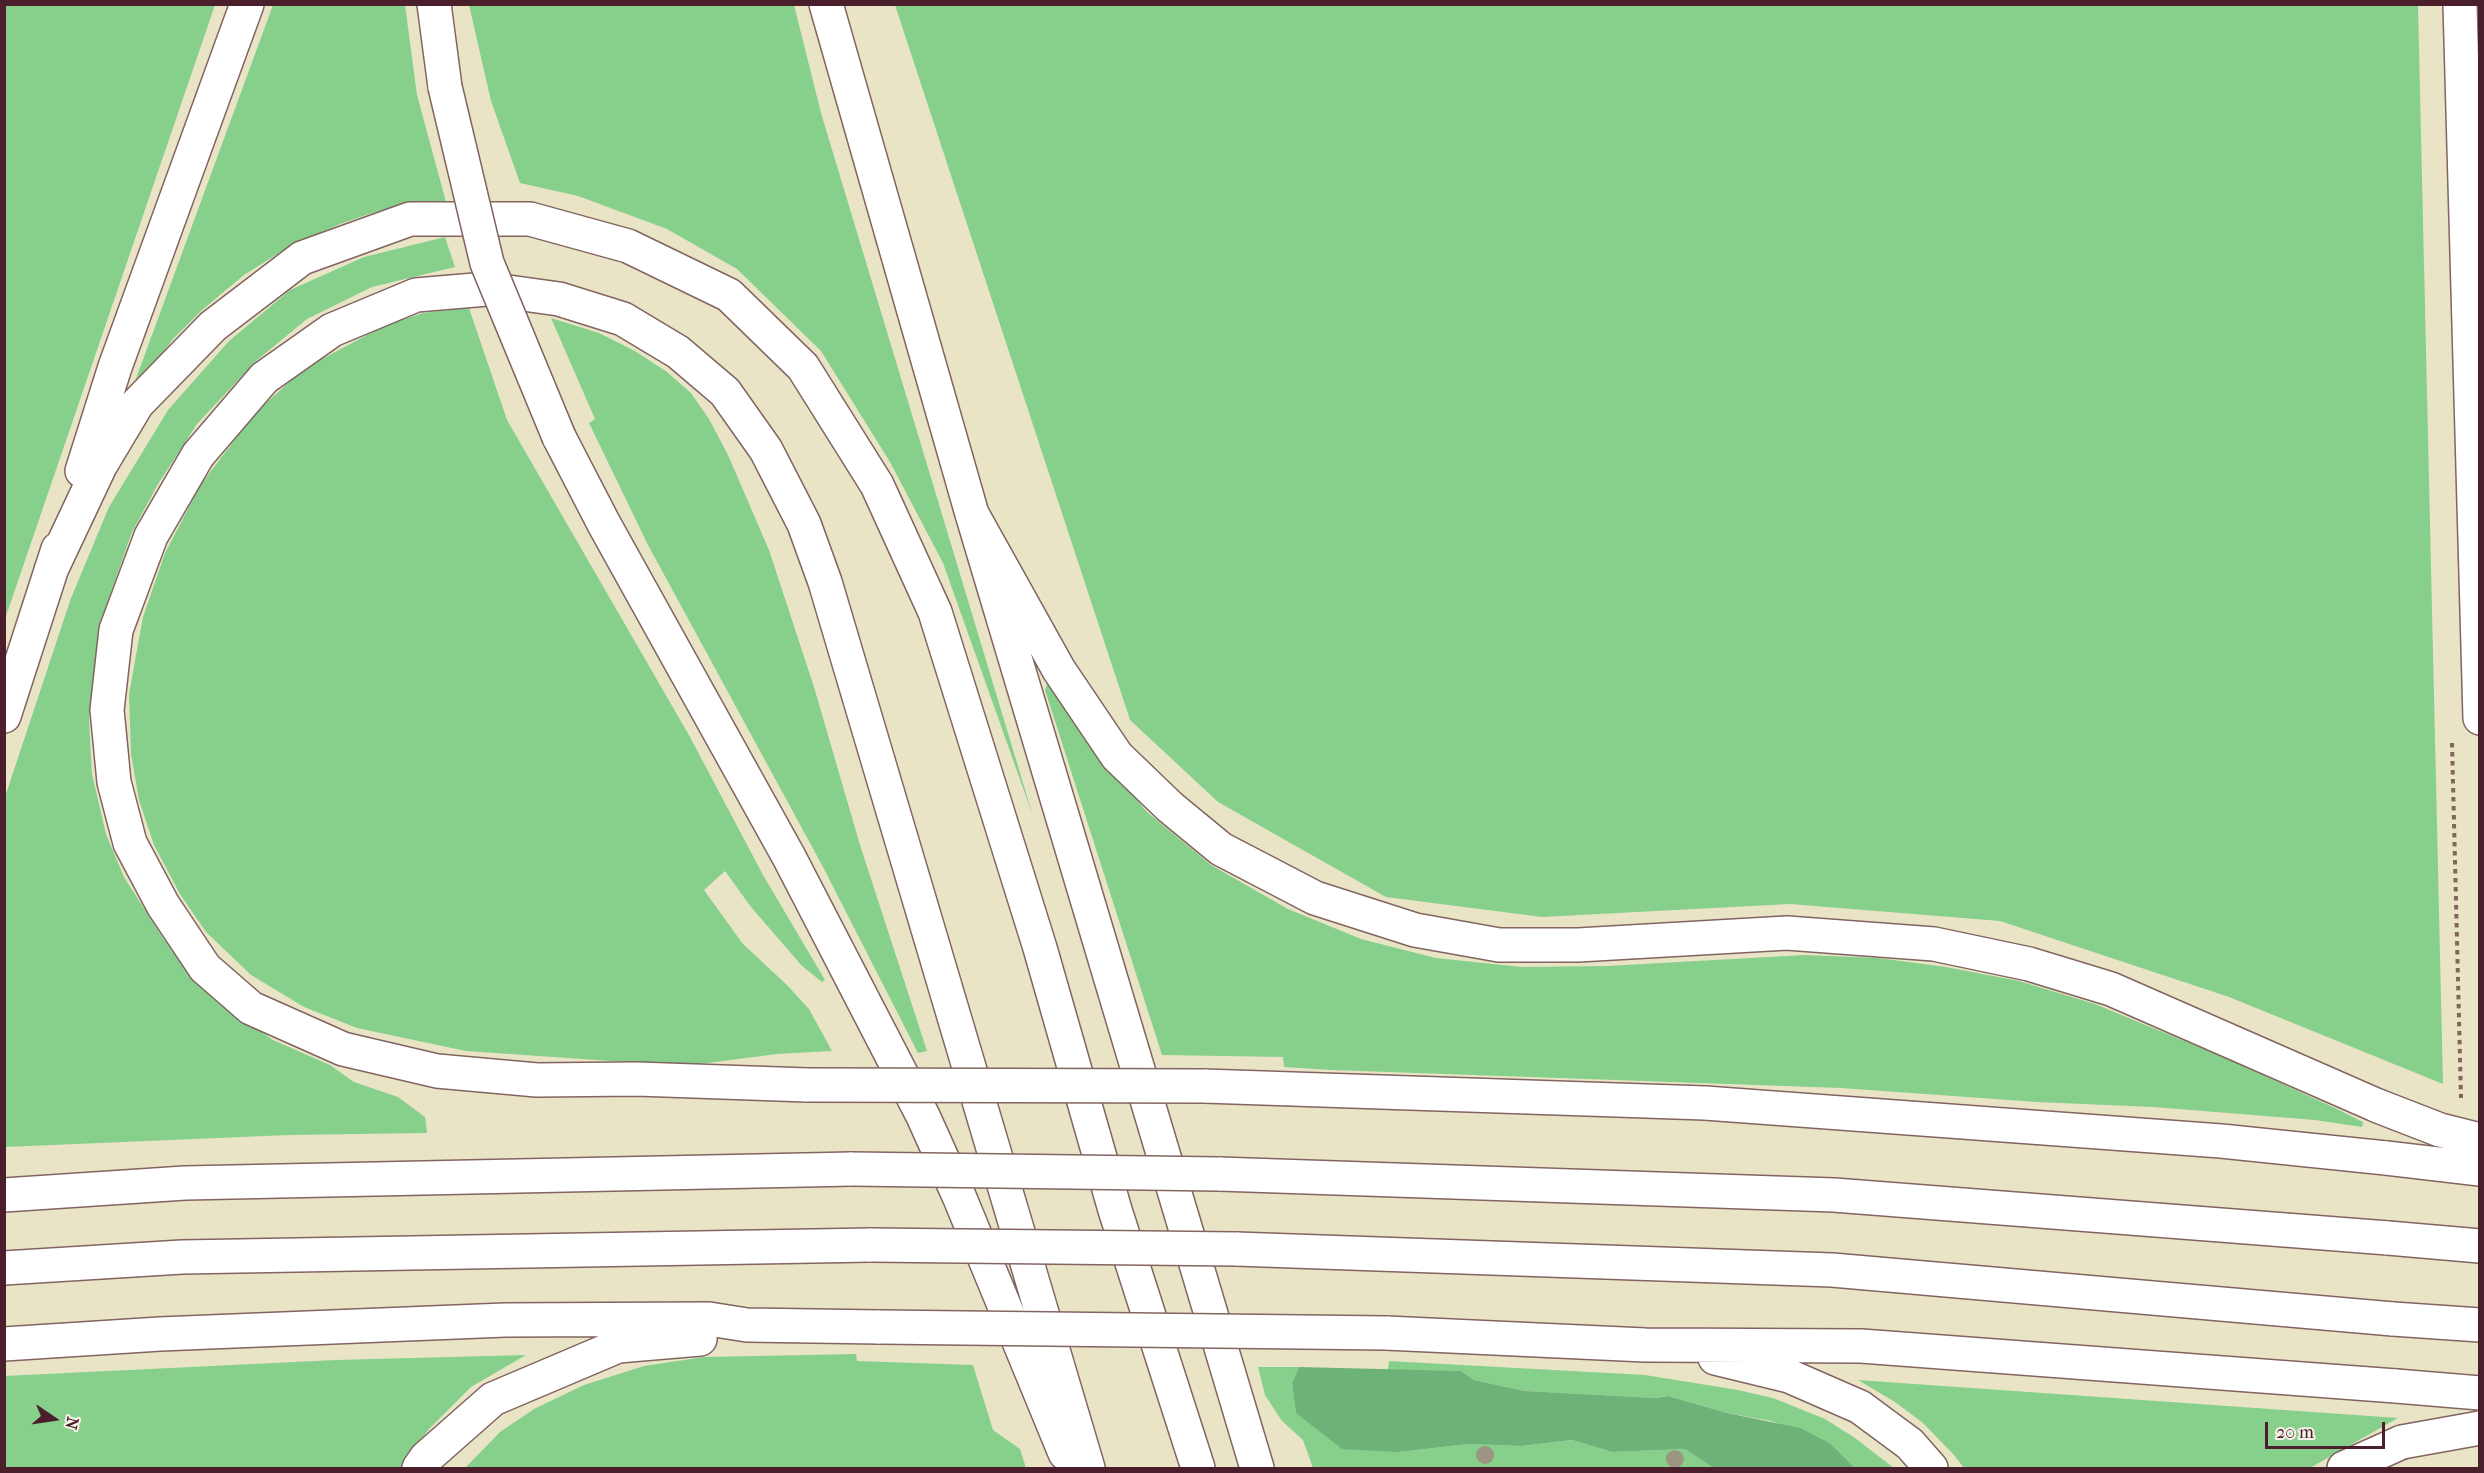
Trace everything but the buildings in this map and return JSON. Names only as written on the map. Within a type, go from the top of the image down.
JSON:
[{"type":"main road","points":[[4,716],[115,367],[247,4]]},
{"type":"main road","points":[[434,4],[445,87],[487,263],[559,436],[609,533],[789,857],[923,1116],[1071,1468]]},
{"type":"main road","points":[[826,4],[863,141],[972,514],[1257,1468]]},
{"type":"main road","points":[[2460,4],[2480,718]]},
{"type":"main road","points":[[51,570],[100,466],[137,404],[213,326],[302,258],[410,219],[530,219],[628,246],[729,295],[803,367],[877,485],[935,612],[1040,948],[1115,1210],[1198,1468]]},
{"type":"main road","points":[[1088,1468],[873,741],[825,582],[804,524],[766,450],[724,392],[678,352],[623,319],[549,298],[487,289],[416,295],[332,330],[264,378],[198,455],[151,536],[116,630],[107,710],[114,782],[130,843],[163,905],[205,968],[251,1008],[343,1049],[436,1071],[537,1080],[637,1079],[807,1084],[1204,1086],[1705,1103],[2221,1140],[2480,1169]]},
{"type":"main road","points":[[972,514],[1059,670],[1117,756],[1170,807],[1221,849],[1315,898],[1415,930],[1499,945],[1578,945],[1787,933],[1934,944],[2029,964],[2111,989],[2378,1106],[2440,1130],[2480,1140]]},
{"type":"main road","points":[[4,1195],[185,1183],[852,1169],[1219,1174],[1834,1195],[2480,1246]]},
{"type":"main road","points":[[4,1268],[182,1257],[871,1245],[1236,1249],[1832,1270],[2480,1325]]},
{"type":"main road","points":[[4,1344],[160,1334],[505,1320],[709,1319],[747,1325],[1386,1333],[1645,1345],[1861,1346],[2480,1393]]},
{"type":"main road","points":[[419,1468],[426,1458],[493,1399],[569,1365],[618,1346],[708,1338],[747,1325]]},
{"type":"main road","points":[[1645,1345],[1717,1359],[1799,1380],[1860,1407],[1910,1444],[1931,1468]]},
{"type":"main road","points":[[1026,1363],[1048,1468]]},
{"type":"main road","points":[[2344,1468],[2402,1442],[2480,1428]]},
{"type":"green space","points":[[4,5],[215,5],[5,619]]},
{"type":"green space","points":[[273,5],[405,5],[417,95],[446,202],[405,204],[369,214],[340,224],[287,248],[244,275],[202,310],[173,339],[145,376],[134,384]]},
{"type":"green space","points":[[469,5],[794,5],[821,113],[1033,816],[943,563],[890,462],[821,351],[737,269],[667,229],[578,196],[520,183],[491,101]]},
{"type":"green space","points":[[895,5],[2418,5],[2443,1084],[2229,997],[2000,921],[1790,904],[1542,917],[1386,897],[1218,802],[1130,720]]},
{"type":"green space","points":[[445,237],[455,267],[372,287],[307,319],[256,361],[197,424],[158,484],[132,532],[111,592],[96,651],[89,720],[92,774],[106,834],[124,877],[163,938],[201,988],[273,1040],[330,1065],[354,1082],[398,1097],[425,1117],[427,1133],[289,1135],[5,1147],[5,797],[71,598],[109,507],[168,410],[229,341],[290,290],[364,257]]},
{"type":"green space","points":[[469,308],[507,420],[690,737],[763,875],[825,980],[822,982],[802,966],[751,907],[725,871],[704,890],[743,944],[809,1009],[832,1051],[777,1054],[684,1066],[466,1051],[357,1028],[304,1007],[251,975],[206,932],[180,894],[154,845],[139,800],[131,754],[129,694],[143,617],[165,553],[201,484],[256,412],[305,368],[386,325],[423,313]]},
{"type":"green space","points":[[551,318],[599,333],[635,351],[667,372],[691,393],[709,419],[728,455],[769,550],[814,687],[860,845],[927,1051],[918,1053],[823,867],[648,545],[589,423],[595,419]]},
{"type":"green space","points":[[1049,678],[1097,753],[1147,812],[1211,865],[1288,909],[1361,939],[1436,958],[1522,967],[1607,966],[1804,955],[1878,958],[1946,967],[2019,981],[2095,1004],[2223,1057],[2335,1108],[2363,1122],[2362,1127],[2315,1120],[2153,1107],[2037,1102],[1841,1088],[1332,1070],[1284,1067],[1283,1057],[1162,1055],[1045,690]]},
{"type":"green space","points":[[856,1354],[857,1361],[973,1365],[993,1430],[1020,1449],[1026,1468],[465,1468],[500,1432],[534,1409],[584,1385],[644,1366],[704,1357]]},
{"type":"green space","points":[[526,1355],[471,1387],[429,1429],[400,1468],[5,1468],[4,1376],[336,1360]]},
{"type":"green space","points":[[1389,1361],[1645,1375],[1738,1390],[1773,1398],[1825,1419],[1855,1438],[1894,1468],[1855,1468],[1831,1444],[1771,1421],[1727,1413],[1668,1396],[1656,1398],[1525,1391],[1474,1380],[1461,1371],[1388,1370]]},
{"type":"green space","points":[[1258,1367],[1299,1367],[1292,1383],[1296,1413],[1399,1452],[1468,1444],[1521,1446],[1572,1440],[1612,1452],[1685,1449],[1712,1467],[1720,1468],[1313,1468],[1303,1440],[1282,1421],[1265,1395]]},
{"type":"green space","points":[[1299,1367],[1461,1371],[1474,1380],[1525,1391],[1656,1398],[1668,1396],[1727,1413],[1800,1428],[1831,1444],[1855,1468],[1720,1468],[1712,1467],[1685,1449],[1612,1452],[1572,1440],[1521,1446],[1468,1444],[1399,1452],[1342,1449],[1296,1413],[1292,1383]]},
{"type":"green space","points":[[1858,1380],[2398,1418],[2310,1468],[1964,1468],[1923,1423],[1895,1402]]}]
